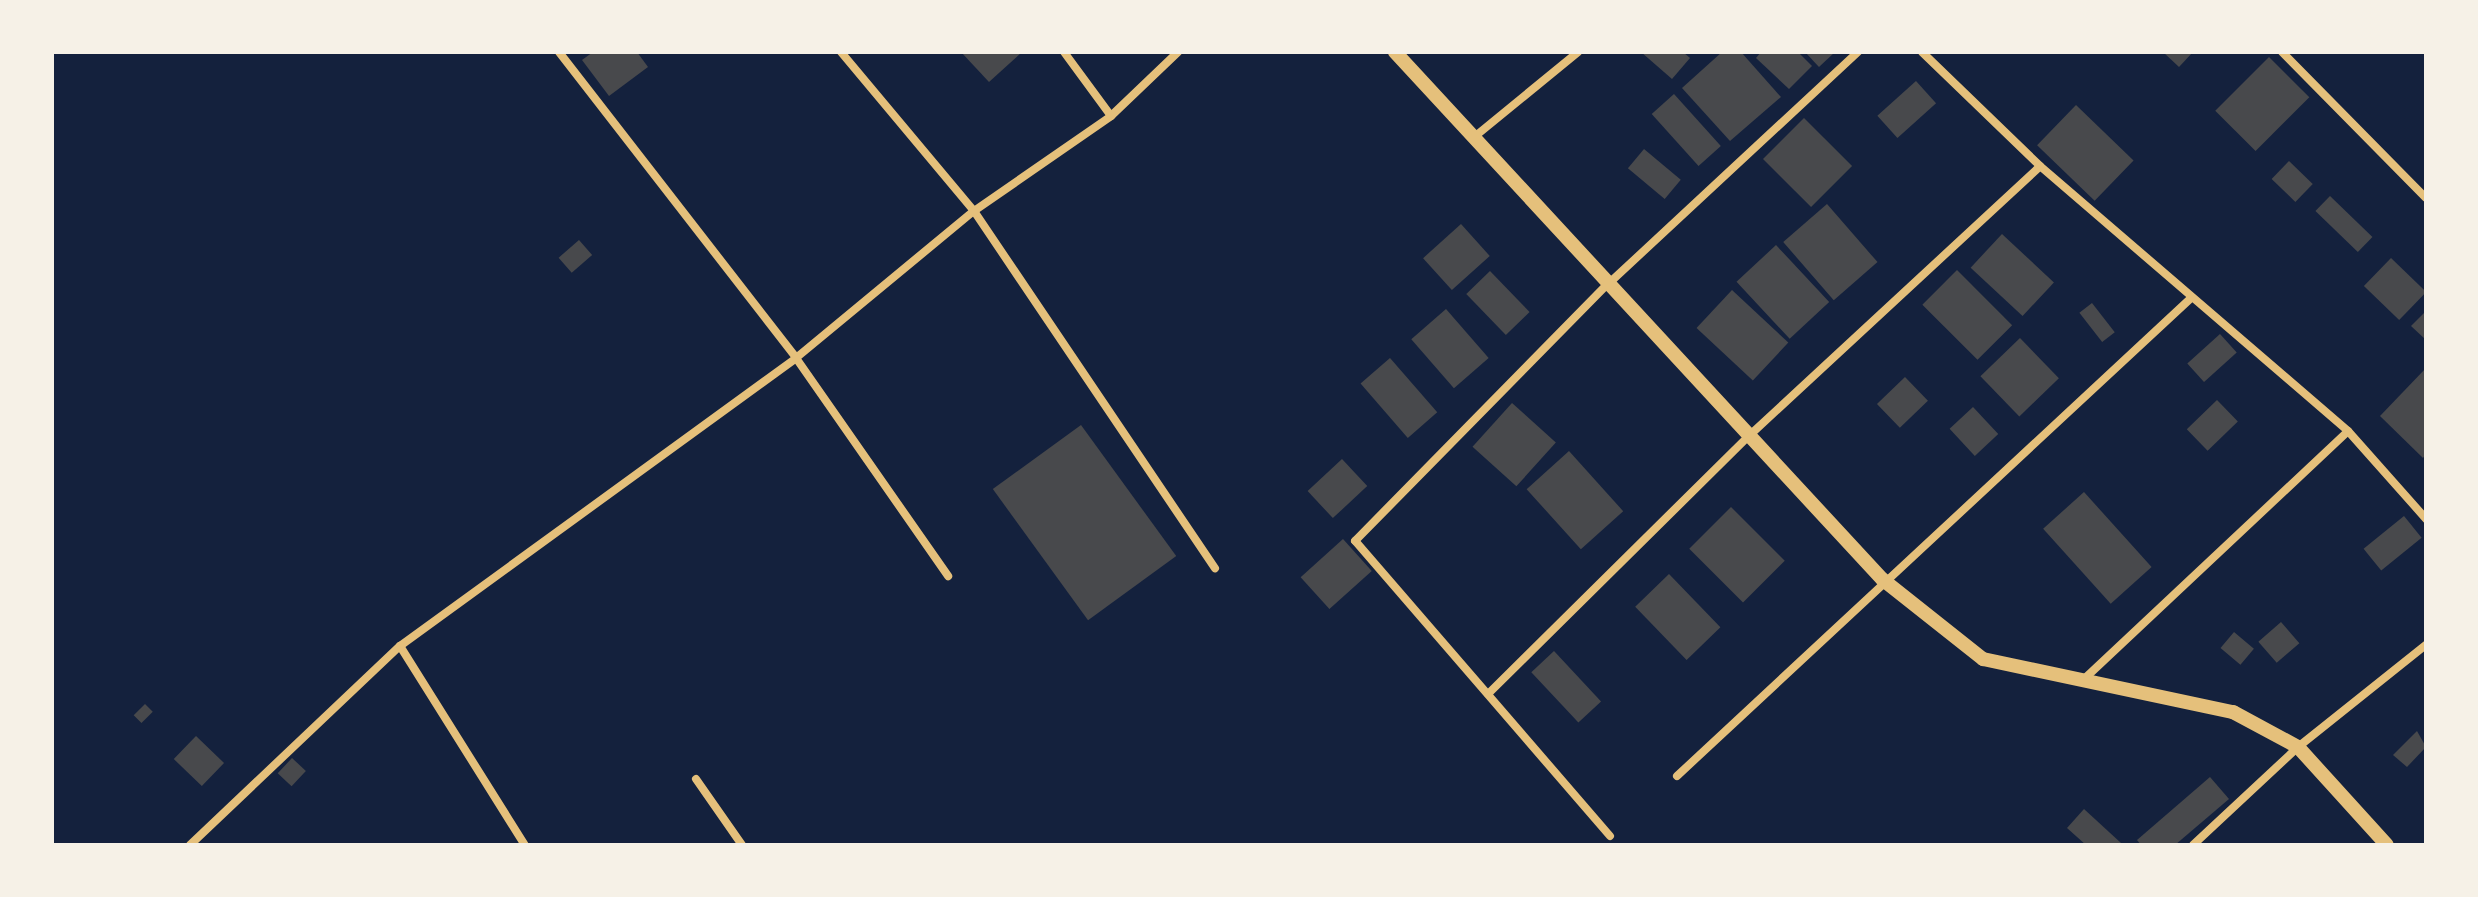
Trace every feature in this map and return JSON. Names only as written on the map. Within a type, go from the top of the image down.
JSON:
[{"type":"street","points":[[559,52],[796,358],[948,576]]},
{"type":"street","points":[[841,52],[974,211],[1215,568]]},
{"type":"street","points":[[1064,52],[1111,116]]},
{"type":"street","points":[[190,845],[400,646],[796,358],[974,211],[1111,116],[1178,52]]},
{"type":"street","points":[[1395,52],[1606,286],[1751,434],[1882,579],[1983,659],[2233,712],[2298,747],[2387,845]]},
{"type":"street","points":[[1472,139],[1578,52]]},
{"type":"street","points":[[1610,836],[1355,541],[1606,286],[1858,52]]},
{"type":"street","points":[[1922,52],[2040,166],[2348,431],[2426,519]]},
{"type":"street","points":[[2282,52],[2426,198]]},
{"type":"street","points":[[1488,694],[1751,434],[2040,166]]},
{"type":"street","points":[[1677,776],[1882,579],[2191,298]]},
{"type":"street","points":[[2081,681],[2348,431]]},
{"type":"street","points":[[2193,845],[2298,747],[2426,645]]},
{"type":"street","points":[[400,646],[525,845]]},
{"type":"street","points":[[696,779],[742,845]]},
{"type":"building","points":[[593,52],[637,52],[648,67],[609,96],[582,60]]},
{"type":"building","points":[[961,52],[1022,52],[989,82]]},
{"type":"building","points":[[1641,52],[1683,52],[1690,58],[1672,79]]},
{"type":"building","points":[[1722,52],[1741,52],[1781,97],[1730,141],[1682,88]]},
{"type":"building","points":[[1761,52],[1798,52],[1812,66],[1789,89],[1756,58]]},
{"type":"building","points":[[1805,52],[1835,52],[1819,67]]},
{"type":"building","points":[[2163,52],[2193,52],[2179,67]]},
{"type":"building","points":[[2269,57],[2309,97],[2256,151],[2215,111]]},
{"type":"building","points":[[1916,81],[1936,103],[1897,138],[1877,116]]},
{"type":"building","points":[[1674,94],[1721,146],[1699,166],[1652,114]]},
{"type":"building","points":[[2076,105],[2134,161],[2095,201],[2037,145]]},
{"type":"building","points":[[1804,118],[1852,166],[1811,207],[1763,159]]},
{"type":"building","points":[[1644,149],[1681,180],[1665,199],[1628,168]]},
{"type":"building","points":[[2289,161],[2313,184],[2295,202],[2272,179]]},
{"type":"building","points":[[2330,196],[2372,237],[2358,252],[2315,211]]},
{"type":"building","points":[[1827,204],[1878,262],[1834,300],[1783,242]]},
{"type":"building","points":[[1461,224],[1490,256],[1452,290],[1423,258]]},
{"type":"building","points":[[2002,234],[2054,282],[2023,316],[1971,268]]},
{"type":"building","points":[[579,240],[592,255],[572,273],[559,258]]},
{"type":"building","points":[[1776,245],[1829,302],[1790,339],[1737,282]]},
{"type":"building","points":[[2391,258],[2426,292],[2399,320],[2364,286]]},
{"type":"building","points":[[1957,270],[2012,325],[1978,360],[1922,305]]},
{"type":"building","points":[[1490,271],[1530,312],[1506,335],[1466,294]]},
{"type":"building","points":[[1732,290],[1788,343],[1753,381],[1697,328]]},
{"type":"building","points":[[2092,303],[2115,332],[2102,342],[2079,313]]},
{"type":"building","points":[[1446,309],[1489,358],[1454,388],[1411,339]]},
{"type":"building","points":[[2426,311],[2426,340],[2411,326]]},
{"type":"building","points":[[2220,334],[2237,353],[2204,382],[2187,363]]},
{"type":"building","points":[[2020,338],[2059,378],[2019,416],[1980,376]]},
{"type":"building","points":[[1390,358],[1437,412],[1408,438],[1361,384]]},
{"type":"building","points":[[2426,368],[2426,454],[2423,458],[2380,416]]},
{"type":"building","points":[[1905,377],[1928,401],[1900,428],[1877,404]]},
{"type":"building","points":[[2217,400],[2238,422],[2208,451],[2187,429]]},
{"type":"building","points":[[1512,403],[1556,442],[1516,486],[1473,447]]},
{"type":"building","points":[[1973,407],[1998,434],[1975,456],[1950,429]]},
{"type":"building","points":[[1081,425],[1176,556],[1088,620],[993,489]]},
{"type":"building","points":[[1569,451],[1623,511],[1581,549],[1527,489]]},
{"type":"building","points":[[1342,459],[1367,486],[1333,518],[1308,491]]},
{"type":"building","points":[[2084,492],[2152,567],[2111,604],[2043,529]]},
{"type":"building","points":[[1731,507],[1785,561],[1743,602],[1689,549]]},
{"type":"building","points":[[2404,516],[2422,538],[2381,570],[2364,549]]},
{"type":"building","points":[[1343,539],[1372,571],[1329,609],[1301,577]]},
{"type":"building","points":[[1669,574],[1720,627],[1687,660],[1635,607]]},
{"type":"building","points":[[2281,622],[2299,643],[2277,663],[2258,642]]},
{"type":"building","points":[[2234,632],[2254,649],[2240,665],[2221,648]]},
{"type":"building","points":[[1554,651],[1601,701],[1578,723],[1531,672]]},
{"type":"building","points":[[145,704],[153,712],[141,723],[134,715]]},
{"type":"building","points":[[2417,731],[2426,747],[2407,767],[2393,755]]},
{"type":"building","points":[[196,736],[224,763],[202,786],[174,759]]},
{"type":"building","points":[[292,758],[306,771],[292,786],[278,773]]},
{"type":"building","points":[[2210,777],[2229,799],[2175,845],[2141,845],[2137,840]]},
{"type":"building","points":[[2084,809],[2121,843],[2086,845],[2067,828]]}]
